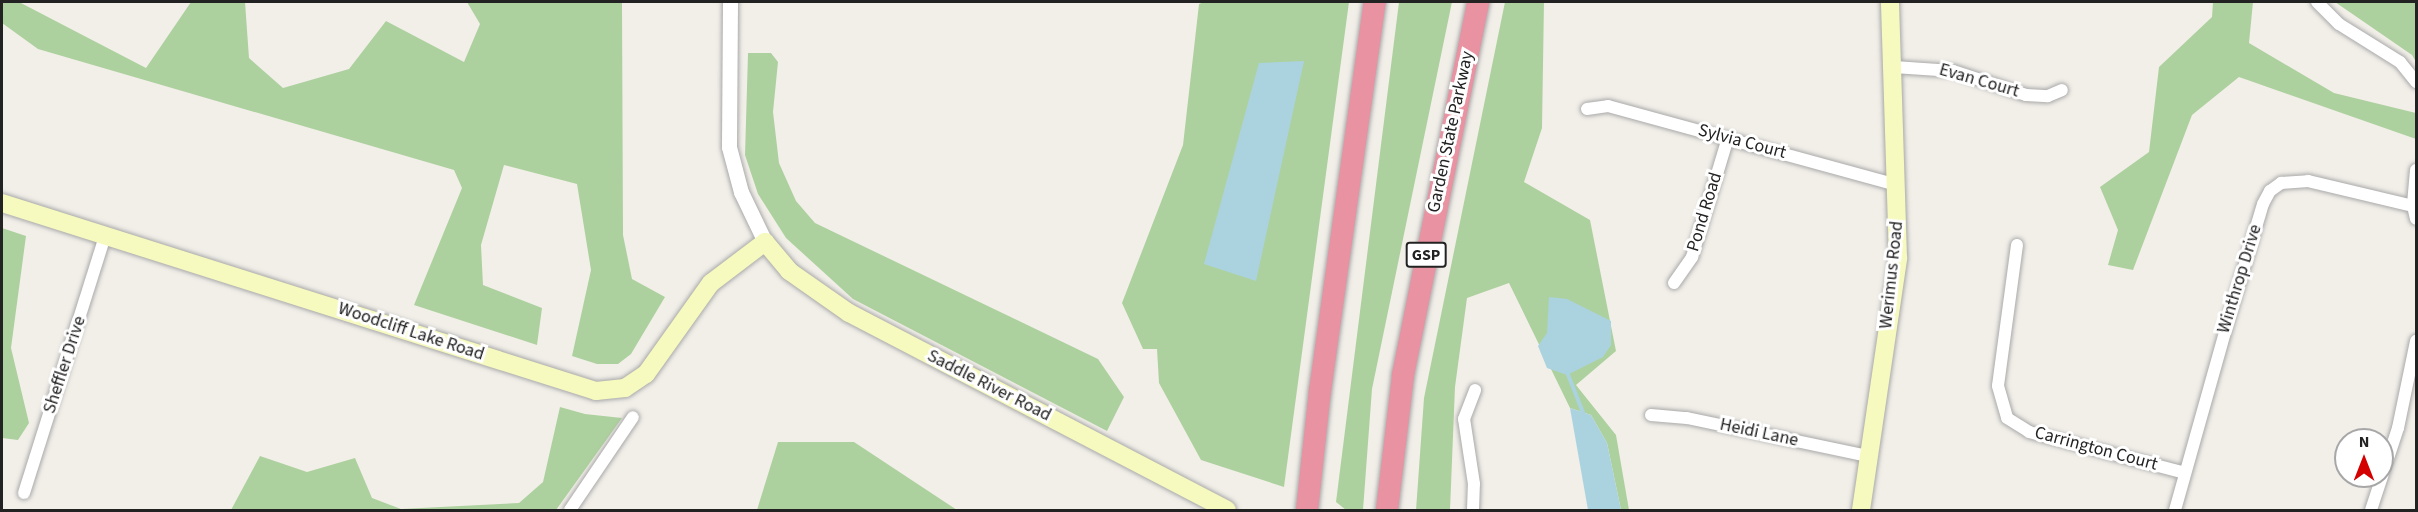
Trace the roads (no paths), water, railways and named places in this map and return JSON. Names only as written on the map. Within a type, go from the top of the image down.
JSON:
[{"type":"highway","points":[[1307,510],[1320,391],[1375,2]]},
{"type":"highway","name":"Garden State Parkway","points":[[1387,510],[1406,354],[1478,2]]},
{"type":"main road","name":"Werimus Road","points":[[1861,510],[1867,456],[1898,258],[1894,67],[1890,2]]},
{"type":"main road","name":"Woodcliff Lake Road","points":[[2,203],[580,387],[605,391],[625,388],[646,374],[711,283],[765,242]]},
{"type":"main road","name":"Saddle River Road","points":[[765,242],[789,271],[858,318],[1227,510]]},
{"type":"street","points":[[730,2],[729,147],[741,192],[765,242]]},
{"type":"street","points":[[2317,2],[2339,24],[2400,62],[2416,82]]},
{"type":"street","name":"Evan Court","points":[[1894,67],[1953,71],[2026,95],[2048,96],[2062,90]]},
{"type":"street","name":"Sylvia Court","points":[[1587,109],[1608,106],[1897,185]]},
{"type":"street","name":"Pond Road","points":[[1674,283],[1692,257],[1728,138]]},
{"type":"street","points":[[2416,170],[2413,206],[2416,219]]},
{"type":"street","name":"Winthrop Drive","points":[[2175,510],[2259,215],[2270,191],[2281,183],[2308,181],[2413,206]]},
{"type":"street","name":"Sheffler Drive","points":[[24,493],[105,236]]},
{"type":"street","name":"Carrington Court","points":[[2017,244],[1998,386],[2007,418],[2029,432],[2185,473]]},
{"type":"street","points":[[2371,510],[2398,428],[2416,345]]},
{"type":"street","points":[[1473,510],[1474,484],[1464,419],[1475,390]]},
{"type":"street","name":"Heidi Lane","points":[[1651,415],[1688,418],[1867,456]]},
{"type":"street","points":[[570,510],[633,417]]},
{"type":"water","points":[[1304,61],[1256,281],[1204,264],[1259,63]]},
{"type":"water","points":[[1549,297],[1567,299],[1611,321],[1611,345],[1603,357],[1567,375],[1547,368],[1538,346],[1547,333]]},
{"type":"water","points":[[1570,408],[1591,415],[1607,443],[1621,510],[1588,510]]},
{"type":"waterway","points":[[1567,372],[1584,415]]}]
